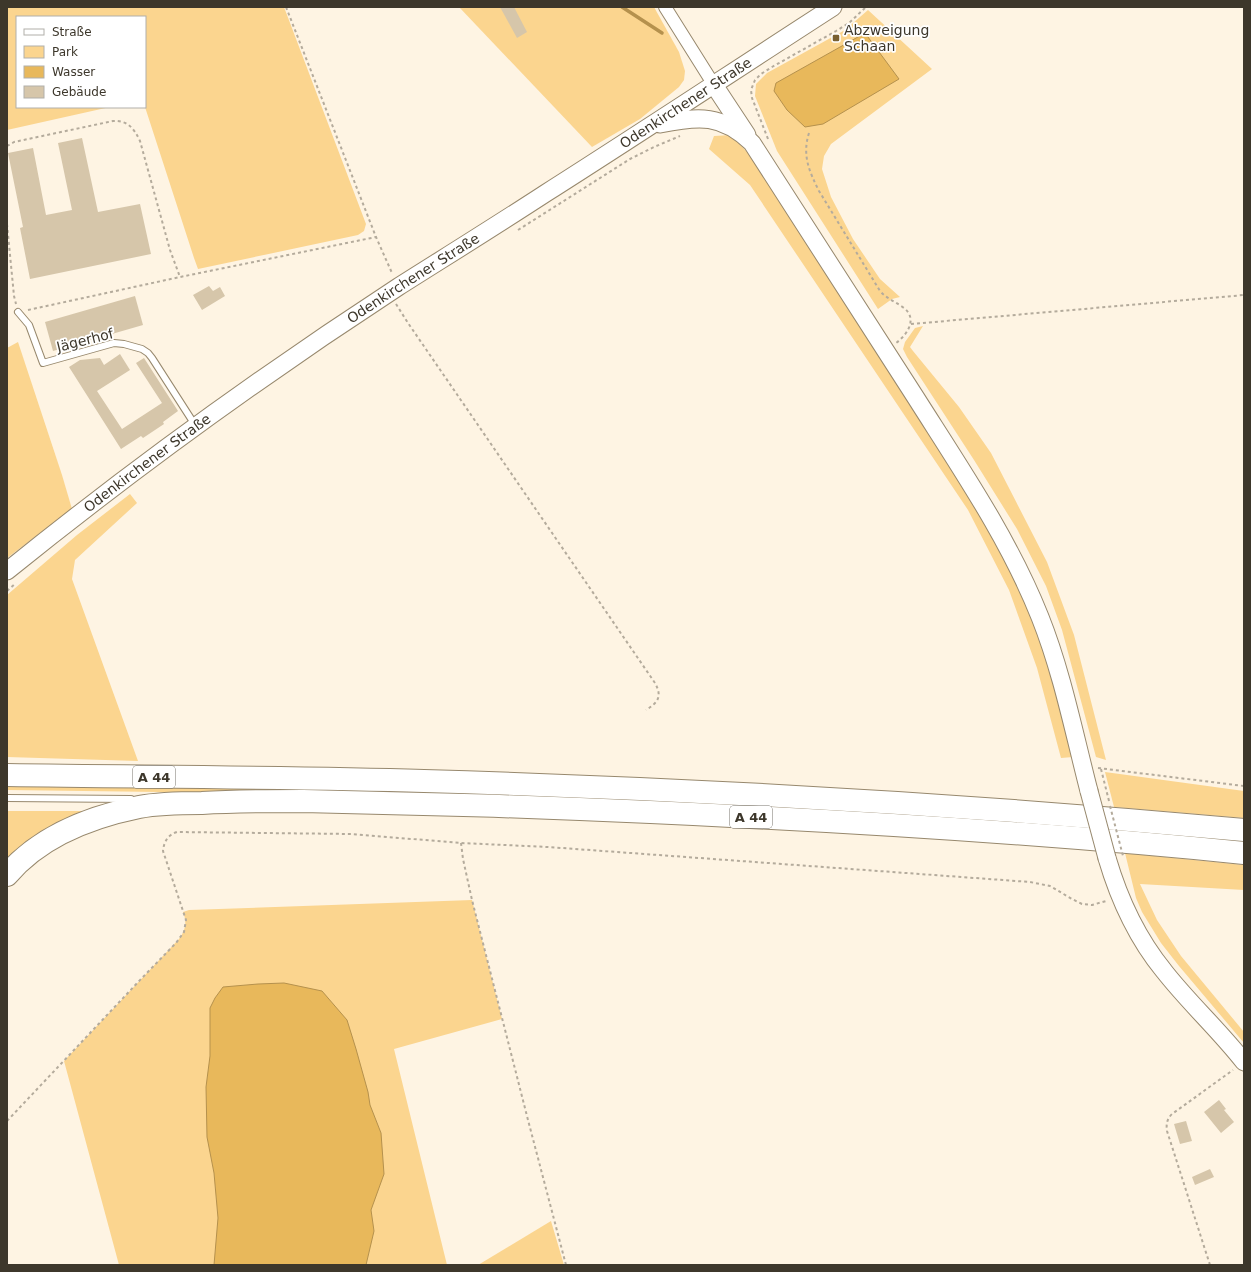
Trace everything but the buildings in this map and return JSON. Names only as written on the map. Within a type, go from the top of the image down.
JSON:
[{"type":"highway","name":"A 44","points":[[7,775],[423,781],[633,789],[888,802],[1244,830]]},
{"type":"highway","name":"A 44","points":[[256,800],[642,811],[1065,837],[1244,853]]},
{"type":"highway","points":[[7,875],[22,860],[44,842],[79,824],[97,817],[120,811],[156,805],[256,800]]},
{"type":"street","points":[[665,7],[886,351],[1001,534],[1039,616],[1049,642],[1089,791],[1115,857],[1120,896],[1132,922],[1154,959],[1174,984],[1229,1044],[1241,1065]]},
{"type":"street","name":"Odenkirchener Straße","points":[[12,576],[128,476],[290,360],[395,298],[651,126],[833,7]]},
{"type":"street","points":[[651,126],[689,119],[709,119],[730,126],[752,144]]},
{"type":"lane","name":"Jägerhof","points":[[18,312],[30,325],[43,363],[111,343],[124,344],[145,351],[152,358],[196,426]]},
{"type":"lane","points":[[7,798],[139,799]]},
{"type":"lane","points":[[147,799],[256,800]]},
{"type":"path","points":[[286,7],[376,237],[395,298],[408,323],[655,683],[659,692],[659,697],[657,702],[646,710]]},
{"type":"path","points":[[738,121],[756,110],[750,90],[757,77],[849,23],[866,7]]},
{"type":"path","points":[[7,146],[14,142],[117,120],[127,123],[136,132],[140,140],[170,250],[180,277]]},
{"type":"path","points":[[809,133],[805,146],[806,154],[810,170],[819,191],[880,291],[887,298],[906,310],[910,317],[911,324],[908,330],[902,338],[886,351]]},
{"type":"path","points":[[516,231],[630,159],[683,135]]},
{"type":"path","points":[[7,224],[14,296],[18,312],[376,237]]},
{"type":"path","points":[[911,324],[1244,294]]},
{"type":"path","points":[[7,591],[12,576]]},
{"type":"path","points":[[1083,766],[1244,786]]},
{"type":"path","points":[[1101,769],[1110,806],[1115,857]]},
{"type":"path","points":[[7,1121],[182,935],[185,926],[185,917],[163,854],[165,843],[171,834],[182,831],[341,833],[461,843],[548,847],[1030,882],[1050,886],[1077,902],[1088,905],[1120,896]]},
{"type":"path","points":[[461,843],[462,860],[566,1265]]},
{"type":"path","points":[[1210,1265],[1166,1124],[1168,1117],[1241,1065]]},
{"type":"green space","points":[[7,7],[284,7],[366,224],[364,231],[358,235],[198,269],[145,108],[146,16],[16,16],[16,108],[106,108],[7,130]]},
{"type":"green space","points":[[459,7],[654,7],[679,52],[685,71],[684,80],[679,87],[640,119],[592,147]]},
{"type":"green space","points":[[868,10],[932,69],[831,144],[824,156],[822,169],[831,197],[853,239],[880,279],[900,297],[892,299],[878,309],[777,151],[755,96],[756,84],[767,73],[845,30]]},
{"type":"green space","points":[[731,135],[748,153],[879,352],[995,538],[1027,604],[1048,654],[1073,757],[1061,758],[1037,668],[1009,590],[968,510],[750,185],[709,149],[714,136]]},
{"type":"green space","points":[[923,326],[910,347],[959,407],[991,453],[1047,562],[1074,635],[1106,760],[1096,757],[1062,630],[1046,586],[1017,529],[903,349],[905,342],[915,328]]},
{"type":"green space","points":[[18,342],[72,509],[7,558],[7,348]]},
{"type":"green space","points":[[130,494],[137,503],[75,560],[72,579],[138,761],[7,757],[7,595],[77,535]]},
{"type":"green space","points":[[1105,772],[1244,791],[1244,818],[1114,807]]},
{"type":"green space","points":[[7,783],[506,790],[1085,824],[1087,832],[323,794],[7,790]]},
{"type":"green space","points":[[7,811],[99,811],[7,867]]},
{"type":"green space","points":[[1125,853],[1244,865],[1244,890],[1140,884],[1157,920],[1181,956],[1244,1032],[1244,1043],[1161,943],[1142,912],[1136,898]]},
{"type":"green space","points":[[472,900],[502,1019],[394,1049],[447,1265],[119,1265],[64,1061],[179,939],[185,926],[183,912],[189,910]]},
{"type":"green space","points":[[551,1221],[564,1265],[478,1265]]},
{"type":"water","points":[[865,33],[899,79],[823,124],[805,127],[787,110],[774,91],[776,83]]},
{"type":"water","points":[[284,983],[322,991],[347,1020],[368,1092],[370,1105],[381,1133],[384,1174],[371,1210],[374,1231],[366,1265],[214,1265],[218,1218],[214,1173],[207,1137],[206,1087],[210,1056],[210,1008],[223,987]]},
{"type":"waterway","points":[[622,7],[662,33]]},
{"type":"place","name":"Abzweigung Schaan","points":[[836,38]]}]
